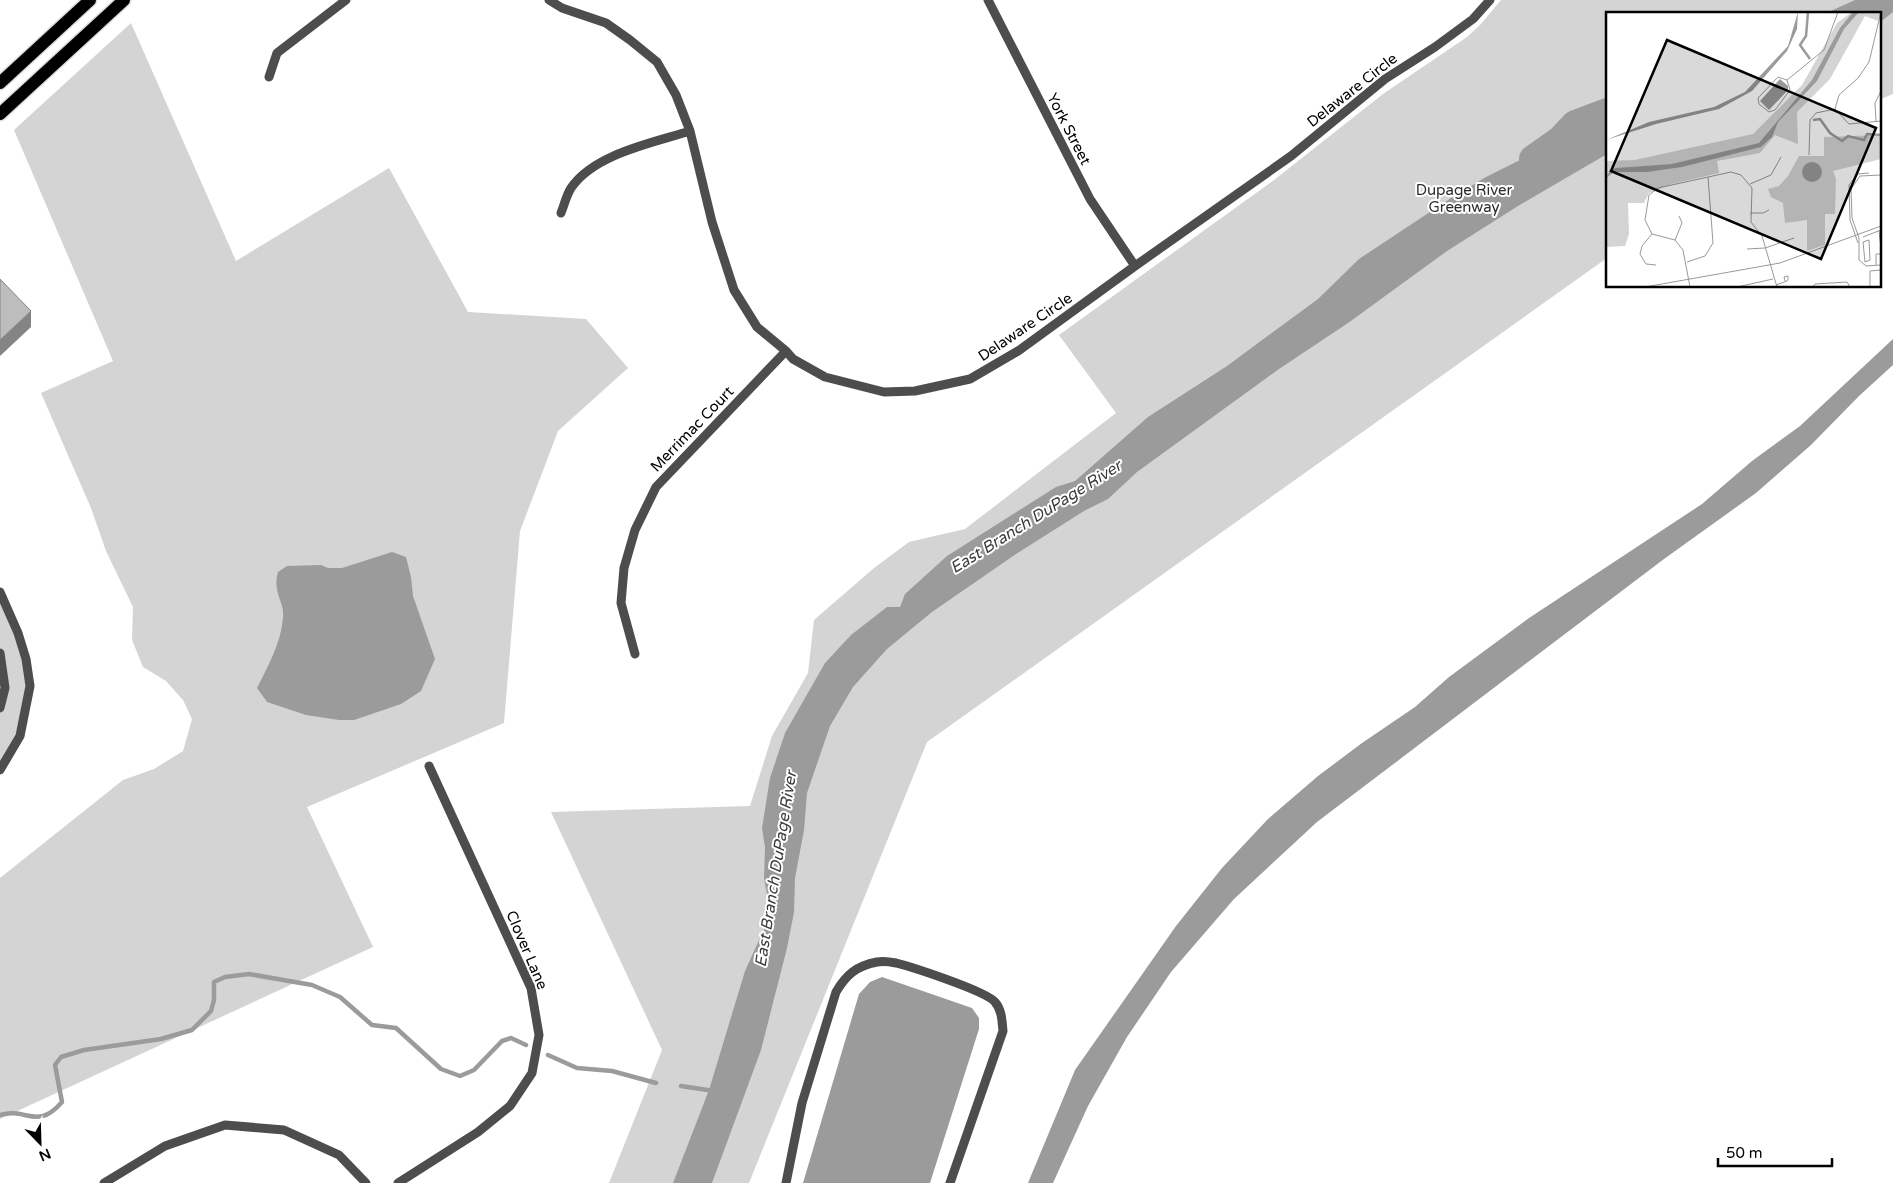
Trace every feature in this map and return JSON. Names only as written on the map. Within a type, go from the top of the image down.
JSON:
[{"type":"main road","points":[[0,83],[90,0]]},
{"type":"main road","points":[[0,114],[124,0]]},
{"type":"street","points":[[270,77],[277,53],[346,0]]},
{"type":"street","name":"Delaware Circle","points":[[549,0],[562,8],[606,23],[657,62],[676,95],[690,131],[712,222],[734,290],[757,327],[793,359],[825,377],[884,392],[915,391],[970,379],[1018,351],[1291,156],[1386,79],[1473,19],[1490,0]]},
{"type":"street","name":"York Street","points":[[988,0],[1090,199],[1135,266]]},
{"type":"street","points":[[561,214],[571,189],[589,169],[620,153],[690,131]]},
{"type":"street","name":"Merrimac Court","points":[[635,654],[621,602],[624,568],[635,530],[656,486],[786,351]]},
{"type":"street","points":[[0,592],[18,633],[26,659],[30,686],[20,736],[0,770]]},
{"type":"street","points":[[0,653],[5,688],[0,708]]},
{"type":"street","name":"Clover Lane","points":[[398,1183],[478,1132],[510,1106],[532,1073],[539,1035],[531,988],[429,766]]},
{"type":"street","points":[[786,1183],[802,1103],[836,992],[845,977],[859,968],[878,962],[895,963],[979,991],[995,1001],[1001,1014],[1003,1031],[950,1183]]},
{"type":"street","points":[[104,1183],[165,1146],[225,1125],[284,1130],[339,1156],[366,1183]]},
{"type":"green space","name":"Dupage River Greenway","points":[[1501,0],[1893,0],[1893,94],[1880,100],[1880,12],[1606,12],[1606,259],[927,742],[749,1183],[609,1183],[662,1050],[551,812],[750,806],[772,736],[808,673],[814,620],[874,568],[909,542],[965,529],[1116,413],[1059,335],[1274,180],[1383,94],[1467,37],[1481,24]]},
{"type":"green space","points":[[131,23],[236,261],[389,168],[468,312],[586,319],[628,368],[558,431],[520,531],[504,723],[307,807],[373,947],[0,1119],[0,878],[123,780],[154,769],[183,751],[192,719],[183,700],[166,681],[143,667],[132,640],[133,607],[106,551],[91,508],[41,393],[113,361],[14,130]]},
{"type":"green space","points":[[0,592],[18,633],[30,686],[20,736],[0,770],[0,708],[5,688],[0,659]]},
{"type":"water","points":[[1855,0],[1893,0],[1893,12],[1880,22],[1880,12],[1828,12]]},
{"type":"water","points":[[1606,107],[1606,155],[1518,206],[1447,251],[1137,472],[1108,499],[1084,511],[1016,554],[932,612],[887,649],[853,687],[830,726],[807,793],[804,830],[795,878],[794,912],[787,948],[761,1050],[712,1183],[673,1183],[709,1090],[745,971],[771,914],[764,879],[765,847],[762,828],[770,778],[785,733],[825,663],[851,635],[887,607],[900,607],[905,594],[947,556],[1056,487],[1075,481],[1148,417],[1227,366],[1318,299],[1359,259],[1486,177],[1560,140],[1575,124]]},
{"type":"water","points":[[1893,339],[1893,365],[1859,396],[1811,445],[1756,493],[1664,559],[1317,822],[1234,899],[1171,972],[1127,1037],[1088,1106],[1053,1183],[1028,1183],[1075,1070],[1176,926],[1222,868],[1268,819],[1318,776],[1415,707],[1449,677],[1529,618],[1702,504],[1752,461],[1800,426]]},
{"type":"water","points":[[392,552],[406,557],[413,596],[435,659],[421,691],[401,704],[354,720],[339,720],[306,715],[267,702],[257,688],[273,654],[282,627],[283,612],[277,592],[278,572],[287,566],[321,565],[328,568],[342,568]]},
{"type":"water","points":[[882,977],[972,1008],[979,1018],[979,1029],[930,1183],[803,1183],[859,994],[870,982]]},
{"type":"building","points":[[0,279],[31,311],[0,340]]},
{"type":"waterway","name":"East Branch DuPage River","points":[[1533,159],[1560,140],[1575,124],[1606,112]]},
{"type":"waterway","points":[[0,1115],[9,1113],[39,1117],[53,1111],[62,1102],[55,1065],[61,1057],[84,1050],[161,1039],[192,1030],[211,1011],[214,1000],[214,982],[225,977],[249,974],[312,985],[340,997],[372,1025],[396,1028],[441,1069],[460,1076],[474,1070],[502,1041],[511,1038],[526,1045]]},
{"type":"waterway","points":[[548,1055],[577,1068],[612,1071],[656,1083]]},
{"type":"waterway","points":[[681,1086],[714,1091]]}]
